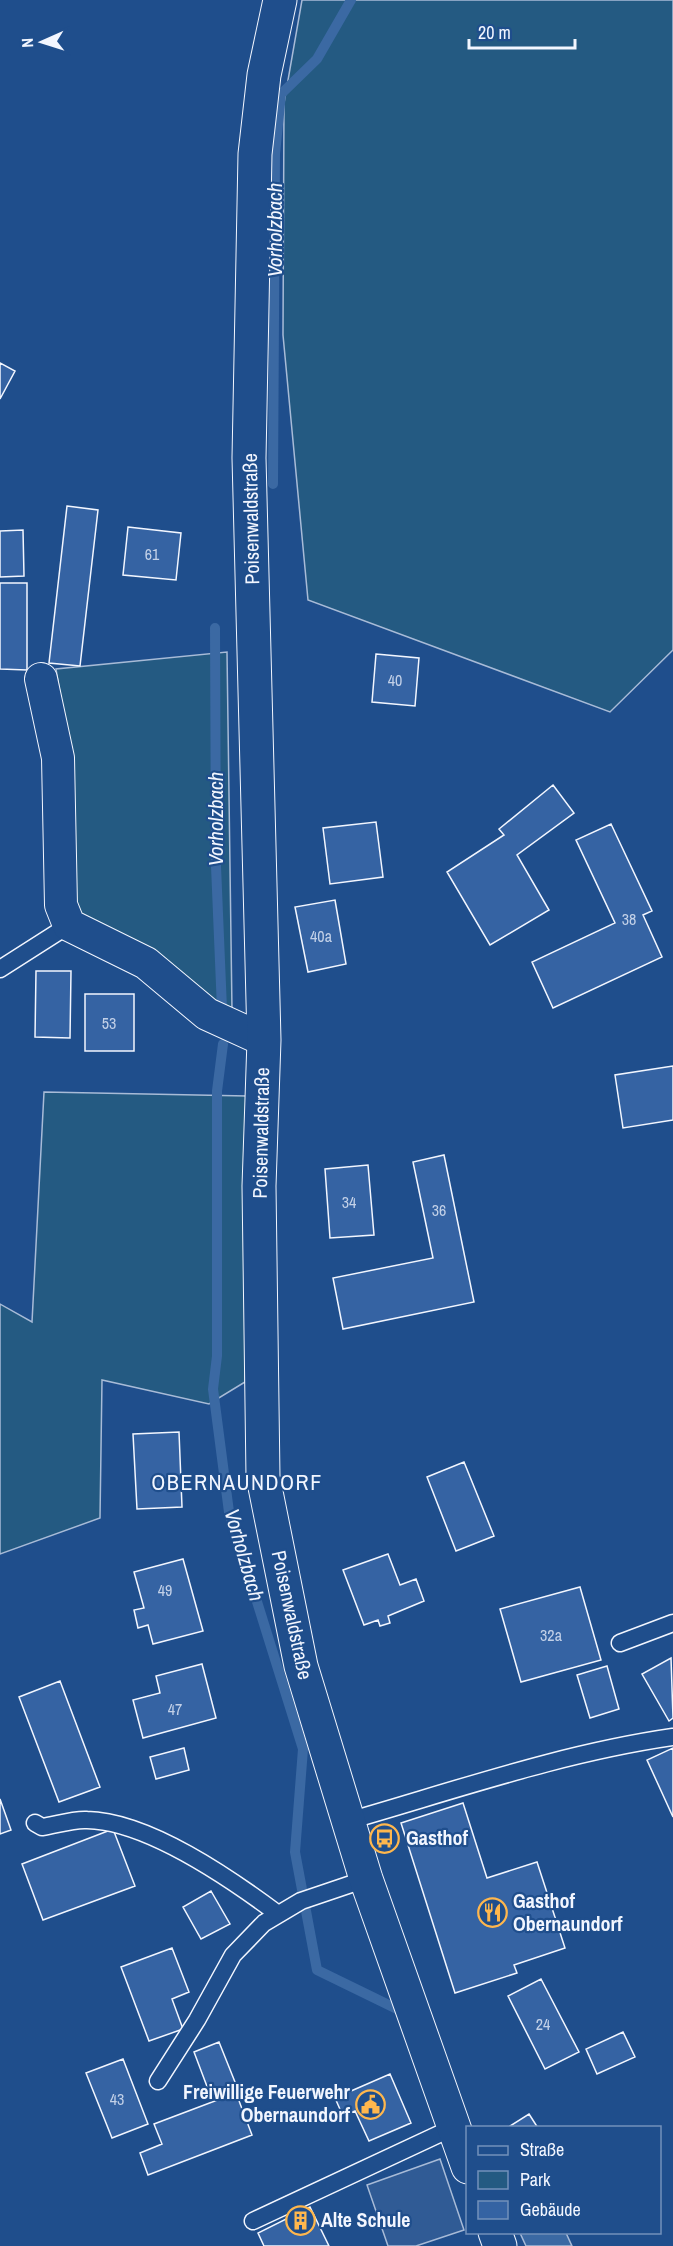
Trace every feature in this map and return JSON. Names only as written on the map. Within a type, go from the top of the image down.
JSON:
[{"type":"street","name":"Poisenwaldstraße","points":[[280,0],[264,75],[255,154],[249,458],[264,1040],[259,1186],[263,1477],[301,1666],[366,1879],[452,2128],[466,2162]]},
{"type":"street","points":[[41,679],[58,758],[61,905],[69,925]]},
{"type":"street","name":"Poisenwaldstraße","points":[[69,925],[146,963],[207,1014],[264,1040]]},
{"type":"lane","points":[[0,969],[69,925]]},
{"type":"lane","points":[[620,1643],[673,1623]]},
{"type":"lane","points":[[348,1821],[526,1767],[596,1750],[673,1737]]},
{"type":"lane","points":[[35,1823],[42,1827],[87,1820],[135,1828],[233,1880],[281,1912]]},
{"type":"lane","points":[[158,2081],[197,2020],[233,1955],[264,1923],[311,1897],[366,1879]]},
{"type":"lane","points":[[253,2221],[452,2128]]},
{"type":"green space","points":[[302,0],[673,0],[673,650],[610,712],[308,600],[283,335],[284,103]]},
{"type":"green space","points":[[227,652],[232,1010],[171,979],[109,936],[74,908],[70,752],[56,669]]},
{"type":"green space","points":[[44,1092],[247,1096],[245,1382],[209,1404],[102,1380],[100,1518],[0,1554],[0,1304],[32,1322]]},
{"type":"shaded area","points":[[440,2159],[464,2230],[416,2246],[388,2246],[367,2185]]},
{"type":"shaded area","points":[[520,2234],[566,2234],[572,2246],[526,2246]]},
{"type":"building","points":[[0,363],[15,371],[0,399]]},
{"type":"building","points":[[67,506],[98,510],[80,666],[49,663]]},
{"type":"building","points":[[128,527],[181,533],[176,580],[123,575]]},
{"type":"building","points":[[23,530],[24,576],[0,577],[0,531]]},
{"type":"building","points":[[0,583],[27,583],[27,670],[0,669]]},
{"type":"building","points":[[376,654],[419,658],[415,706],[372,702]]},
{"type":"building","points":[[553,785],[574,813],[517,855],[549,910],[490,945],[447,872],[504,835],[499,829]]},
{"type":"building","points":[[376,822],[383,877],[330,884],[323,828]]},
{"type":"building","points":[[611,824],[652,911],[643,915],[662,957],[553,1008],[532,962],[615,923],[576,840]]},
{"type":"building","points":[[335,900],[346,964],[308,972],[295,907]]},
{"type":"building","points":[[36,971],[71,971],[70,1038],[35,1037]]},
{"type":"building","points":[[85,994],[134,994],[134,1051],[85,1051]]},
{"type":"building","points":[[673,1066],[673,1120],[623,1128],[615,1075]]},
{"type":"building","points":[[444,1155],[474,1302],[343,1329],[333,1278],[433,1258],[413,1162]]},
{"type":"building","points":[[368,1165],[374,1235],[330,1238],[325,1169]]},
{"type":"building","points":[[179,1432],[182,1507],[137,1509],[133,1434]]},
{"type":"building","points":[[464,1462],[494,1536],[456,1551],[427,1477]]},
{"type":"building","points":[[388,1554],[400,1585],[416,1579],[424,1601],[388,1616],[390,1623],[380,1626],[378,1620],[364,1625],[343,1570]]},
{"type":"building","points":[[183,1559],[203,1631],[153,1644],[148,1625],[138,1628],[134,1610],[144,1608],[134,1572]]},
{"type":"building","points":[[580,1587],[601,1660],[521,1682],[500,1609]]},
{"type":"building","points":[[671,1658],[673,1718],[669,1721],[642,1674]]},
{"type":"building","points":[[202,1664],[216,1718],[143,1738],[133,1700],[160,1693],[156,1676]]},
{"type":"building","points":[[607,1666],[619,1709],[590,1718],[577,1675]]},
{"type":"building","points":[[60,1681],[100,1787],[59,1802],[19,1697]]},
{"type":"building","points":[[184,1748],[189,1770],[156,1779],[150,1757]]},
{"type":"building","points":[[673,1748],[673,1817],[647,1760]]},
{"type":"building","points":[[0,1799],[11,1830],[0,1834]]},
{"type":"building","name":"Gasthof Obernaundorf","points":[[463,1803],[487,1878],[537,1862],[565,1948],[514,1965],[517,1973],[455,1993],[401,1823]]},
{"type":"building","points":[[113,1829],[135,1886],[43,1920],[22,1864]]},
{"type":"building","points":[[211,1891],[230,1924],[201,1939],[183,1907]]},
{"type":"building","points":[[172,1948],[189,1992],[172,1999],[183,2029],[149,2041],[121,1967]]},
{"type":"building","points":[[541,1979],[579,2052],[545,2069],[508,1996]]},
{"type":"building","points":[[623,2032],[635,2057],[597,2074],[586,2049]]},
{"type":"building","points":[[219,2042],[237,2087],[211,2097],[194,2052]]},
{"type":"building","points":[[123,2059],[148,2124],[112,2138],[86,2073]]},
{"type":"building","name":"Freiwillige Feuerwehr Obernaundorf","points":[[390,2074],[411,2123],[369,2141],[355,2111],[343,2116],[335,2098]]},
{"type":"building","points":[[236,2093],[252,2135],[148,2175],[140,2153],[162,2144],[154,2124]]},
{"type":"building","points":[[529,2114],[537,2126],[510,2126]]},
{"type":"building","name":"Alte Schule","points":[[310,2207],[329,2246],[264,2246],[258,2233]]},
{"type":"waterway","name":"Vorholzbach","points":[[273,484],[275,154],[281,94],[317,59],[351,0]]},
{"type":"waterway","name":"Vorholzbach","points":[[215,628],[216,866],[222,1009]]},
{"type":"waterway","name":"Vorholzbach","points":[[223,1044],[217,1091],[217,1356],[213,1389],[229,1512],[303,1749],[295,1852],[317,1970],[397,2009]]},
{"type":"place","name":"Gasthof","points":[[385,1838]]},
{"type":"place","name":"Gasthof Obernaundorf","points":[[492,1913]]},
{"type":"place","name":"Freiwillige Feuerwehr Obernaundorf","points":[[371,2104]]},
{"type":"place","name":"Alte Schule","points":[[300,2220]]},
{"type":"district","name":"OBERNAUNDORF","points":[[237,1482]]}]
